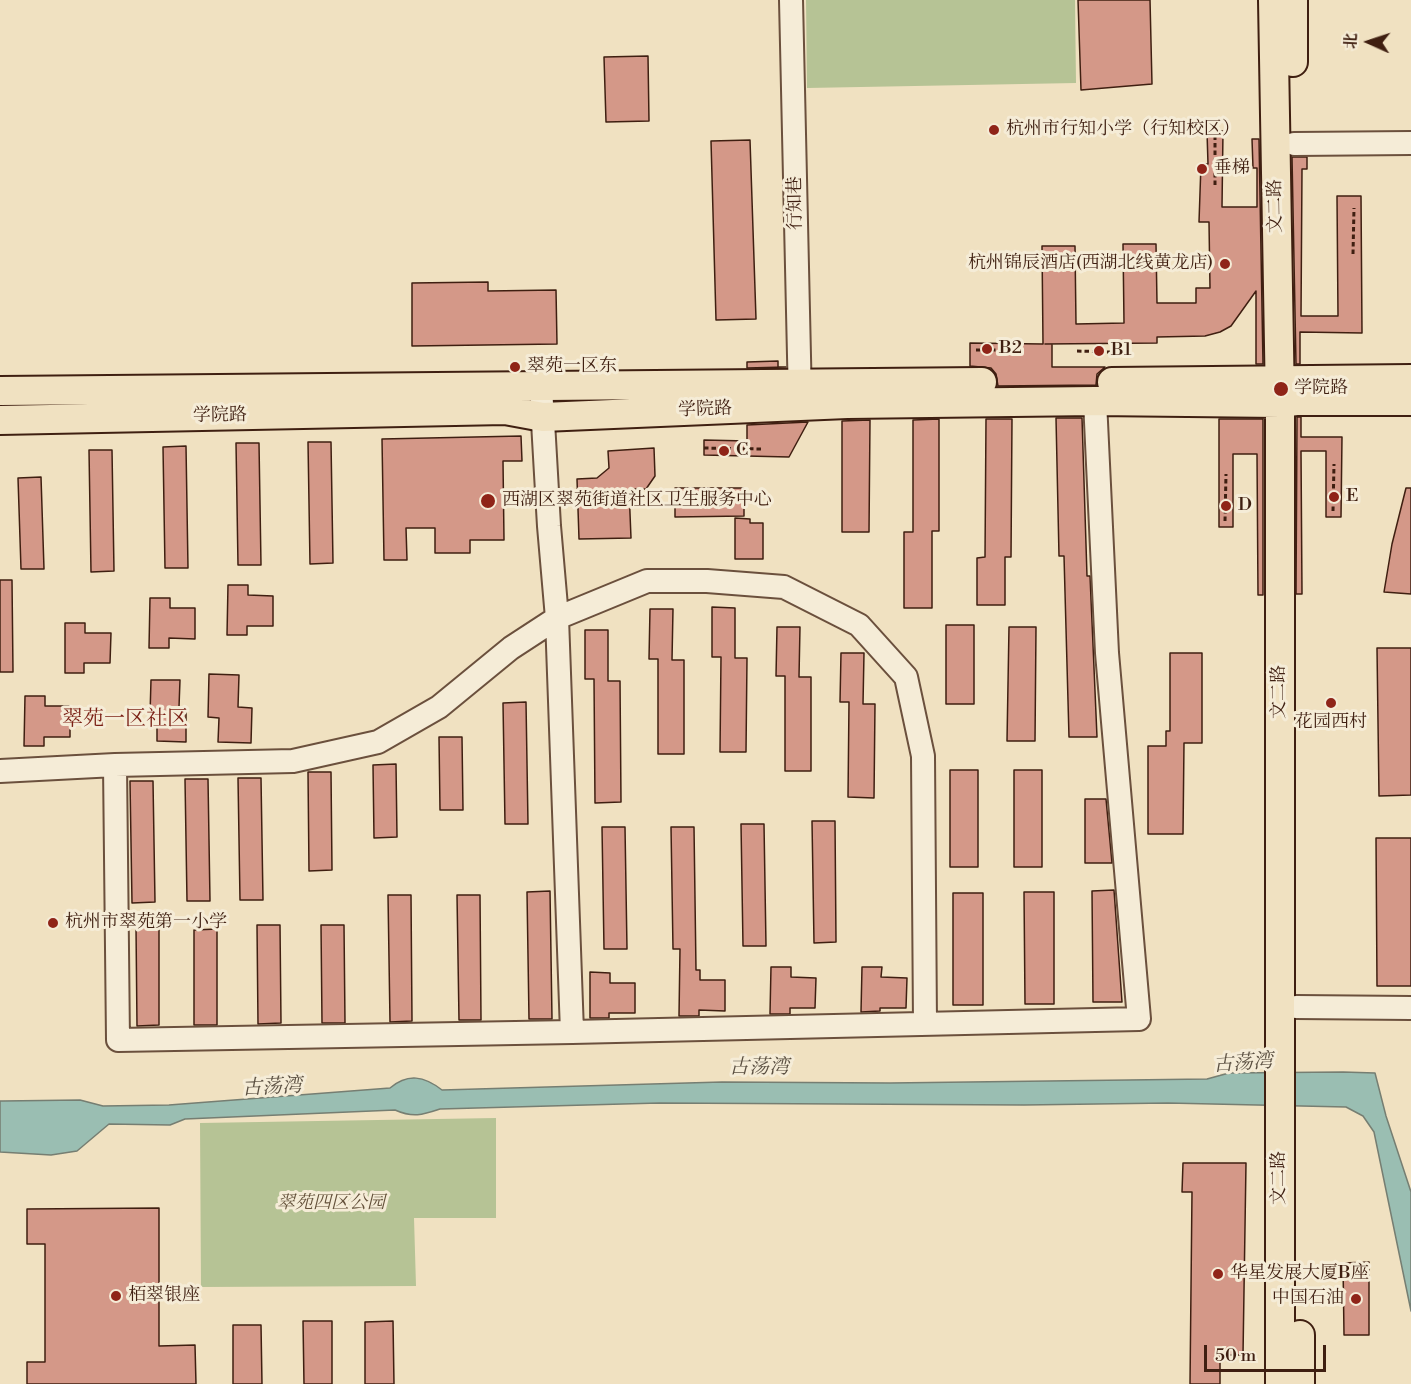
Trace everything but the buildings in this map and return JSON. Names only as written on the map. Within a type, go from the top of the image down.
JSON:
[{"type":"main road","name":"文二路","points":[[1273,0],[1288,392],[1296,1007],[1288,1065]]},
{"type":"main road","name":"文二路","points":[[1293,0],[1294,144],[1288,392],[1288,1065],[1300,1384]]},
{"type":"main road","name":"学院路","points":[[0,391],[541,387],[1095,401],[1288,392],[1411,379]]},
{"type":"main road","name":"学院路","points":[[0,420],[505,410],[543,417],[800,395],[1288,392],[1411,401]]},
{"type":"main road","name":"文二路","points":[[1280,1384],[1289,1114]]},
{"type":"street","name":"行知巷","points":[[791,0],[800,395]]},
{"type":"street","points":[[1294,144],[1411,143]]},
{"type":"street","points":[[541,387],[557,618],[572,1032]]},
{"type":"street","points":[[115,765],[118,1040],[1139,1018],[1107,653],[1095,401]]},
{"type":"street","points":[[0,771],[115,765],[293,761],[378,742],[439,707],[511,648],[557,618],[647,581],[707,581],[784,587],[859,625],[906,677],[923,756],[925,1024]]},
{"type":"street","points":[[1296,1007],[1411,1008]]},
{"type":"path","points":[[1215,137],[1215,185]]},
{"type":"path","points":[[1353,208],[1353,254]]},
{"type":"path","points":[[976,350],[1017,350]]},
{"type":"path","points":[[1077,351],[1110,352]]},
{"type":"path","points":[[704,448],[761,449]]},
{"type":"path","points":[[1333,511],[1334,464]]},
{"type":"path","points":[[1225,521],[1226,474]]},
{"type":"green space","points":[[806,0],[1075,0],[1076,83],[807,88]]},
{"type":"green space","name":"翠苑四区公园","points":[[496,1118],[496,1218],[414,1218],[416,1286],[201,1287],[200,1123]]},
{"type":"water","points":[[1229,1073],[1375,1073],[1386,1116],[1411,1192],[1411,1311],[1374,1132],[1363,1116],[1346,1107],[1168,1103],[1024,1105],[659,1103],[440,1109],[418,1115],[395,1110],[185,1119],[170,1125],[109,1124],[77,1151],[51,1155],[0,1152],[0,1101],[80,1100],[103,1106],[169,1105],[390,1088],[410,1078],[422,1079],[442,1090],[722,1082],[890,1083],[1207,1079]]},
{"type":"place","name":"杭州市行知小学（行知校区）","points":[[994,130]]},
{"type":"place","name":"垂梯","points":[[1202,169]]},
{"type":"place","name":"杭州锦辰酒店(西湖北线黄龙店)","points":[[1225,264]]},
{"type":"place","name":"B2","points":[[987,349]]},
{"type":"place","name":"B1","points":[[1099,351]]},
{"type":"place","name":"翠苑一区东","points":[[515,367]]},
{"type":"place","name":"学院路","points":[[1281,389]]},
{"type":"place","name":"C","points":[[724,451]]},
{"type":"place","name":"E","points":[[1334,497]]},
{"type":"place","name":"西湖区翠苑街道社区卫生服务中心","points":[[488,501]]},
{"type":"place","name":"D","points":[[1226,506]]},
{"type":"place","name":"花园西村","points":[[1331,703]]},
{"type":"place","name":"杭州市翠苑第一小学","points":[[53,923]]},
{"type":"place","name":"华星发展大厦B座","points":[[1218,1274]]},
{"type":"place","name":"栢翠银座","points":[[116,1296]]},
{"type":"place","name":"中国石油","points":[[1356,1299]]},
{"type":"district","name":"翠苑一区社区","points":[[125,720]]},
{"type":"water label","name":"古荡湾","points":[[1243,1064]]},
{"type":"water label","name":"古荡湾","points":[[759,1068]]},
{"type":"water label","name":"古荡湾","points":[[272,1088]]}]
